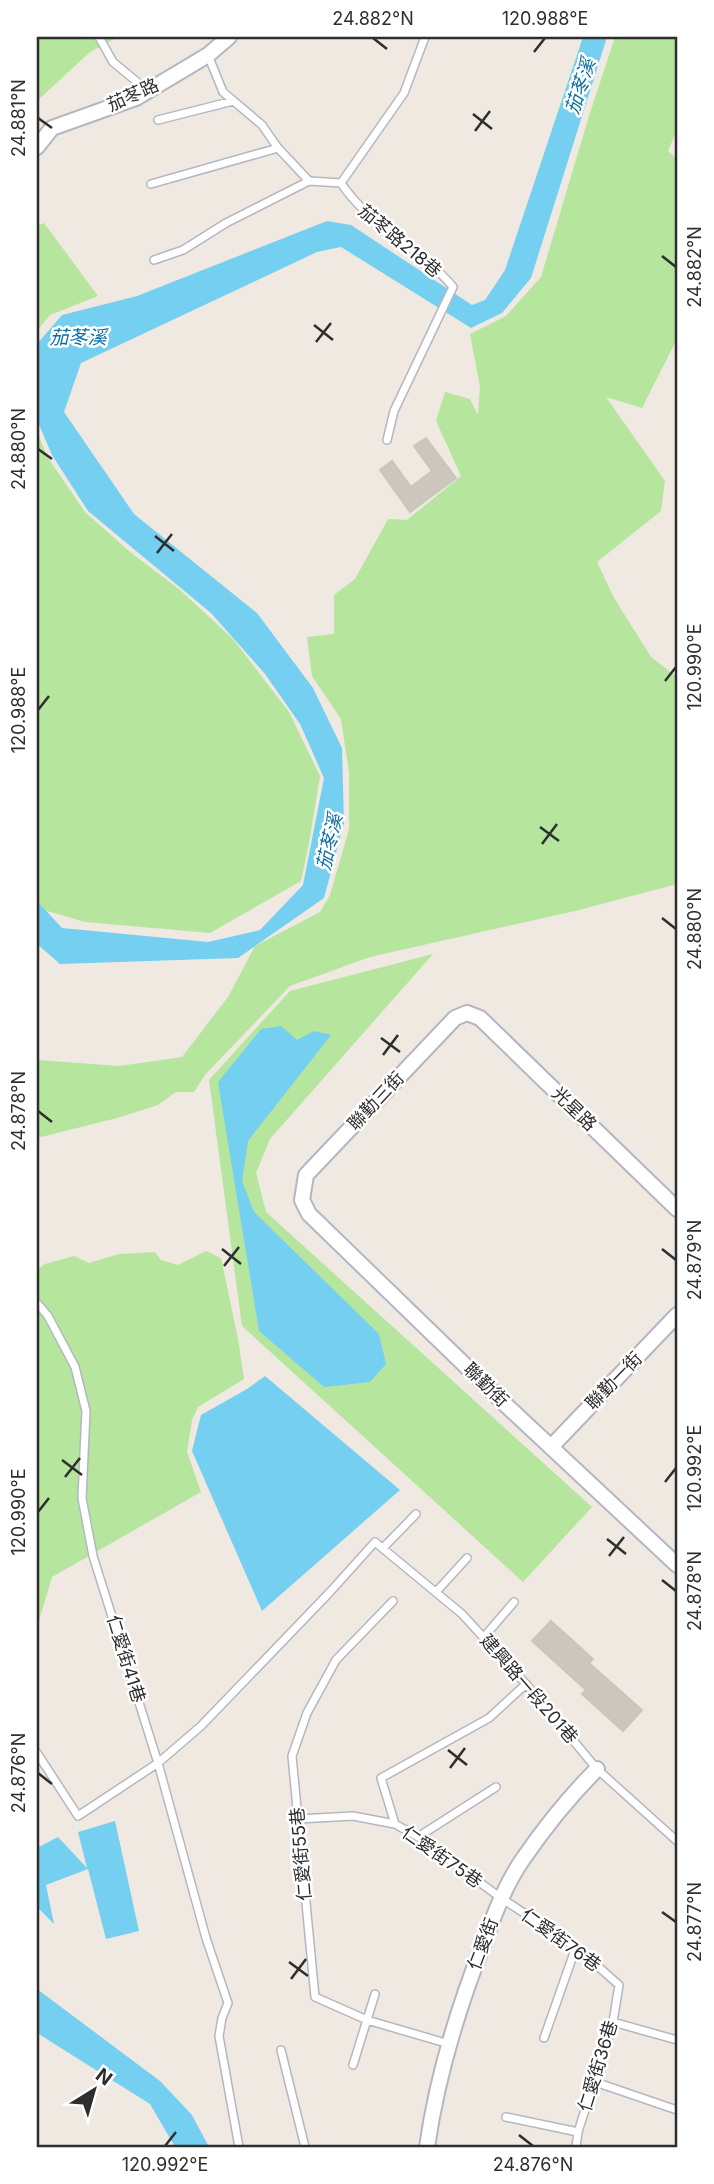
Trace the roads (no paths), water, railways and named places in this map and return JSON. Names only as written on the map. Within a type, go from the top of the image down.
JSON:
[{"type":"street","name":"茄苳路","points":[[37,147],[52,128],[148,92],[208,54],[229,37]]},
{"type":"street","name":"聯勤三街","points":[[302,1200],[306,1175],[455,1018],[467,1013]]},
{"type":"street","name":"光星路","points":[[467,1013],[480,1018],[677,1209]]},
{"type":"street","name":"聯勤街","points":[[302,1200],[309,1214],[677,1565]]},
{"type":"street","name":"聯勤一街","points":[[551,1447],[677,1315]]},
{"type":"street","name":"仁愛街","points":[[427,2147],[449,2044],[501,1898],[522,1861],[573,1793],[597,1769]]},
{"type":"lane","points":[[99,37],[113,62],[148,92]]},
{"type":"lane","points":[[154,260],[183,250],[226,223],[309,181],[341,183],[404,93],[425,37]]},
{"type":"lane","points":[[208,54],[223,92],[262,125],[278,148],[309,181]]},
{"type":"lane","points":[[158,120],[233,101]]},
{"type":"lane","points":[[150,184],[278,148]]},
{"type":"lane","name":"茄苳路218巷","points":[[341,183],[353,201],[427,261],[453,287],[394,411],[387,440]]},
{"type":"lane","name":"仁愛街41巷","points":[[37,1303],[48,1316],[75,1367],[86,1411],[82,1498],[93,1556],[158,1763],[206,1938],[228,2003],[219,2036],[239,2147]]},
{"type":"lane","points":[[383,1548],[416,1514]]},
{"type":"lane","name":"建興路一段201巷","points":[[158,1763],[201,1726],[375,1542],[462,1614],[526,1684],[597,1769],[677,1841]]},
{"type":"lane","points":[[436,1592],[467,1558]]},
{"type":"lane","name":"仁愛街55巷","points":[[393,1601],[336,1660],[307,1713],[292,1756],[315,1997],[368,2020],[449,2044]]},
{"type":"lane","points":[[484,1637],[514,1602]]},
{"type":"lane","points":[[396,1824],[381,1778],[489,1718],[526,1684]]},
{"type":"lane","points":[[37,1753],[78,1816],[158,1763]]},
{"type":"lane","points":[[418,1838],[496,1787]]},
{"type":"lane","name":"仁愛街75巷","points":[[298,1819],[353,1816],[396,1824],[501,1898]]},
{"type":"lane","name":"仁愛街76巷","points":[[501,1898],[576,1947],[619,1985]]},
{"type":"lane","points":[[544,2038],[576,1947]]},
{"type":"lane","name":"仁愛街36巷","points":[[576,2147],[578,2132],[613,2022],[619,1985]]},
{"type":"lane","points":[[353,2065],[376,1994]]},
{"type":"lane","points":[[613,2022],[677,2040]]},
{"type":"lane","points":[[281,2050],[305,2147]]},
{"type":"lane","points":[[595,2082],[677,2110]]},
{"type":"lane","points":[[506,2118],[578,2132]]},
{"type":"water","name":"茄苳溪","points":[[583,37],[607,37],[531,278],[502,313],[471,328],[341,247],[317,252],[81,363],[64,412],[134,514],[257,613],[313,688],[342,748],[344,823],[324,898],[238,958],[60,964],[37,944],[37,901],[62,928],[208,942],[260,930],[303,885],[324,778],[300,724],[265,674],[211,613],[88,511],[52,455],[37,420],[37,344],[62,315],[137,296],[327,221],[351,225],[472,305],[485,300],[505,270]]},
{"type":"water","points":[[281,1026],[297,1040],[314,1031],[331,1035],[248,1141],[242,1181],[254,1212],[379,1334],[386,1364],[370,1382],[324,1387],[259,1331],[218,1082],[261,1029]]},
{"type":"water","points":[[265,1376],[400,1490],[262,1611],[192,1451],[201,1415]]},
{"type":"water","points":[[115,1821],[139,1931],[106,1939],[88,1869],[46,1885],[54,1924],[37,1907],[37,1848],[58,1837],[87,1868],[78,1832]]},
{"type":"water","points":[[37,1989],[160,2081],[192,2115],[209,2147],[175,2147],[150,2104],[37,2033]]}]
